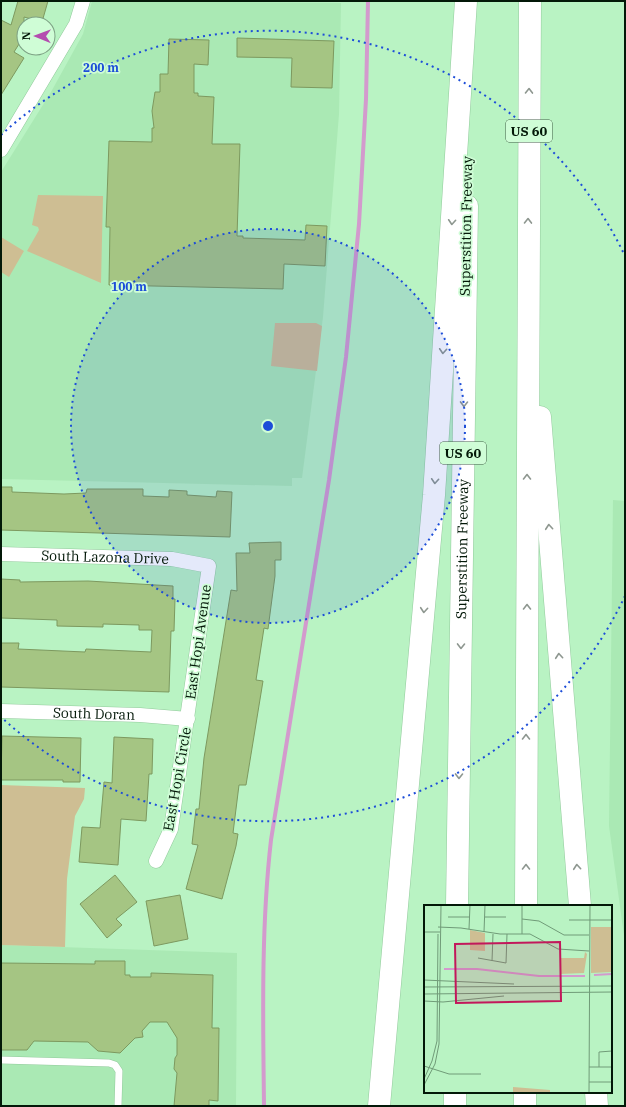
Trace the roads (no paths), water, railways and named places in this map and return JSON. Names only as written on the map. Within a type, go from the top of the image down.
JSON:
[{"type":"highway","points":[[379,1106],[434,495],[466,1]]},
{"type":"highway","name":"Superstition Freeway","points":[[457,905],[470,1]]},
{"type":"highway","name":"US 60","points":[[526,905],[530,1]]},
{"type":"highway","points":[[528,260],[580,905]]},
{"type":"highway","points":[[455,1093],[455,1106]]},
{"type":"highway","points":[[525,1093],[525,1106]]},
{"type":"highway","points":[[596,1093],[597,1106]]},
{"type":"street","points":[[1,150],[76,24],[83,1]]},
{"type":"street","name":"South Lazona Drive","points":[[1,554],[172,559],[209,566]]},
{"type":"street","name":"East Hopi Avenue","points":[[188,719],[209,566]]},
{"type":"street","name":"South Doran","points":[[1,711],[140,715],[188,719]]},
{"type":"street","name":"East Hopi Circle","points":[[156,861],[171,828],[188,719]]},
{"type":"lane","points":[[1,1060],[109,1063],[116,1065],[119,1070],[118,1106]]},
{"type":"waterway","points":[[264,1106],[263,973],[271,840],[329,480],[346,357],[359,224],[366,99],[368,1]]}]
